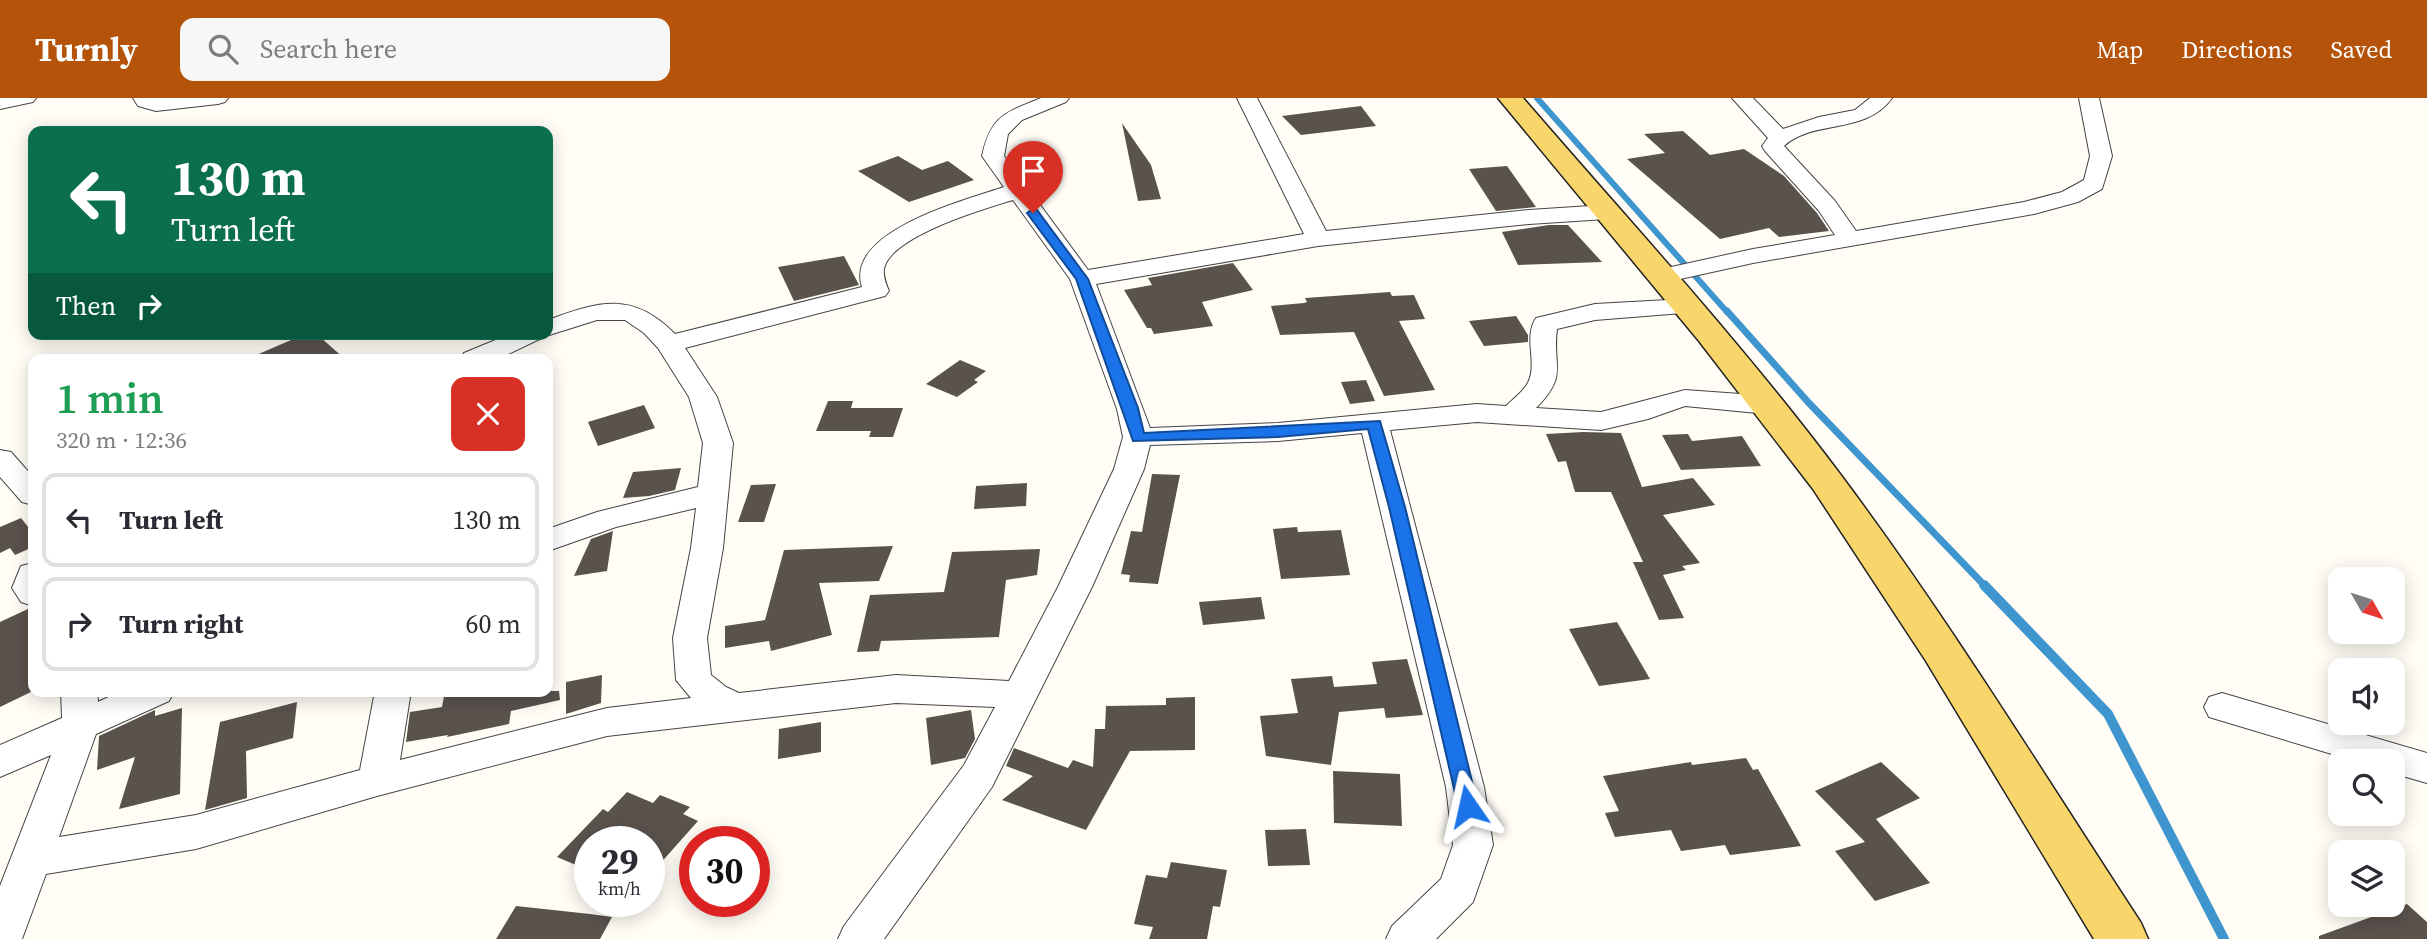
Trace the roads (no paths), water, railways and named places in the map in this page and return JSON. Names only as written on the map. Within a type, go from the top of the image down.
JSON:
[{"type":"main road","points":[[1510,98],[1768,404],[1900,585],[2122,939]]},
{"type":"street","points":[[0,103],[26,98]]},
{"type":"street","points":[[143,98],[145,102],[156,105],[218,98]]},
{"type":"street","points":[[859,939],[978,776],[1075,587],[1129,470],[1138,438],[1131,408],[1082,279],[993,156],[998,132],[1016,116],[1059,98]]},
{"type":"street","points":[[1247,98],[1318,239]]},
{"type":"street","points":[[1742,98],[1779,138]]},
{"type":"street","points":[[1850,239],[1828,206],[1773,146],[1779,138],[1826,121],[1861,115],[1882,98]]},
{"type":"street","points":[[1662,276],[1753,256],[2026,209],[2070,197],[2094,184],[2101,156],[2089,98]]},
{"type":"street","points":[[669,344],[876,291],[871,274],[873,262],[908,232],[1016,191]]},
{"type":"street","points":[[1082,279],[1318,239],[1529,217],[1606,212]]},
{"type":"street","points":[[1514,414],[1541,386],[1546,371],[1541,337],[1545,324],[1558,318],[1587,314],[1686,307]]},
{"type":"street","points":[[553,327],[593,313],[632,313],[669,344],[703,397],[718,443],[707,548],[690,638],[694,680],[713,697],[739,709]]},
{"type":"street","points":[[486,354],[520,340]]},
{"type":"street","points":[[1138,438],[1278,432],[1477,413],[1601,421],[1685,398],[1768,404]]},
{"type":"street","points":[[1374,424],[1465,787],[1473,845],[1458,889],[1407,939]]},
{"type":"street","points":[[0,459],[28,490]]},
{"type":"street","points":[[553,538],[608,519],[712,494]]},
{"type":"street","points":[[31,859],[196,832],[377,781],[607,722],[896,689],[1019,695]]},
{"type":"street","points":[[0,762],[80,708],[129,697]]},
{"type":"street","points":[[377,781],[392,697]]},
{"type":"street","points":[[2222,707],[2427,768]]},
{"type":"street","points":[[1,939],[31,859],[80,708]]},
{"type":"waterway","points":[[1537,98],[1728,313]]},
{"type":"waterway","points":[[1727,311],[1808,402],[1986,587]]},
{"type":"waterway","points":[[1984,585],[2108,714],[2224,939]]}]
